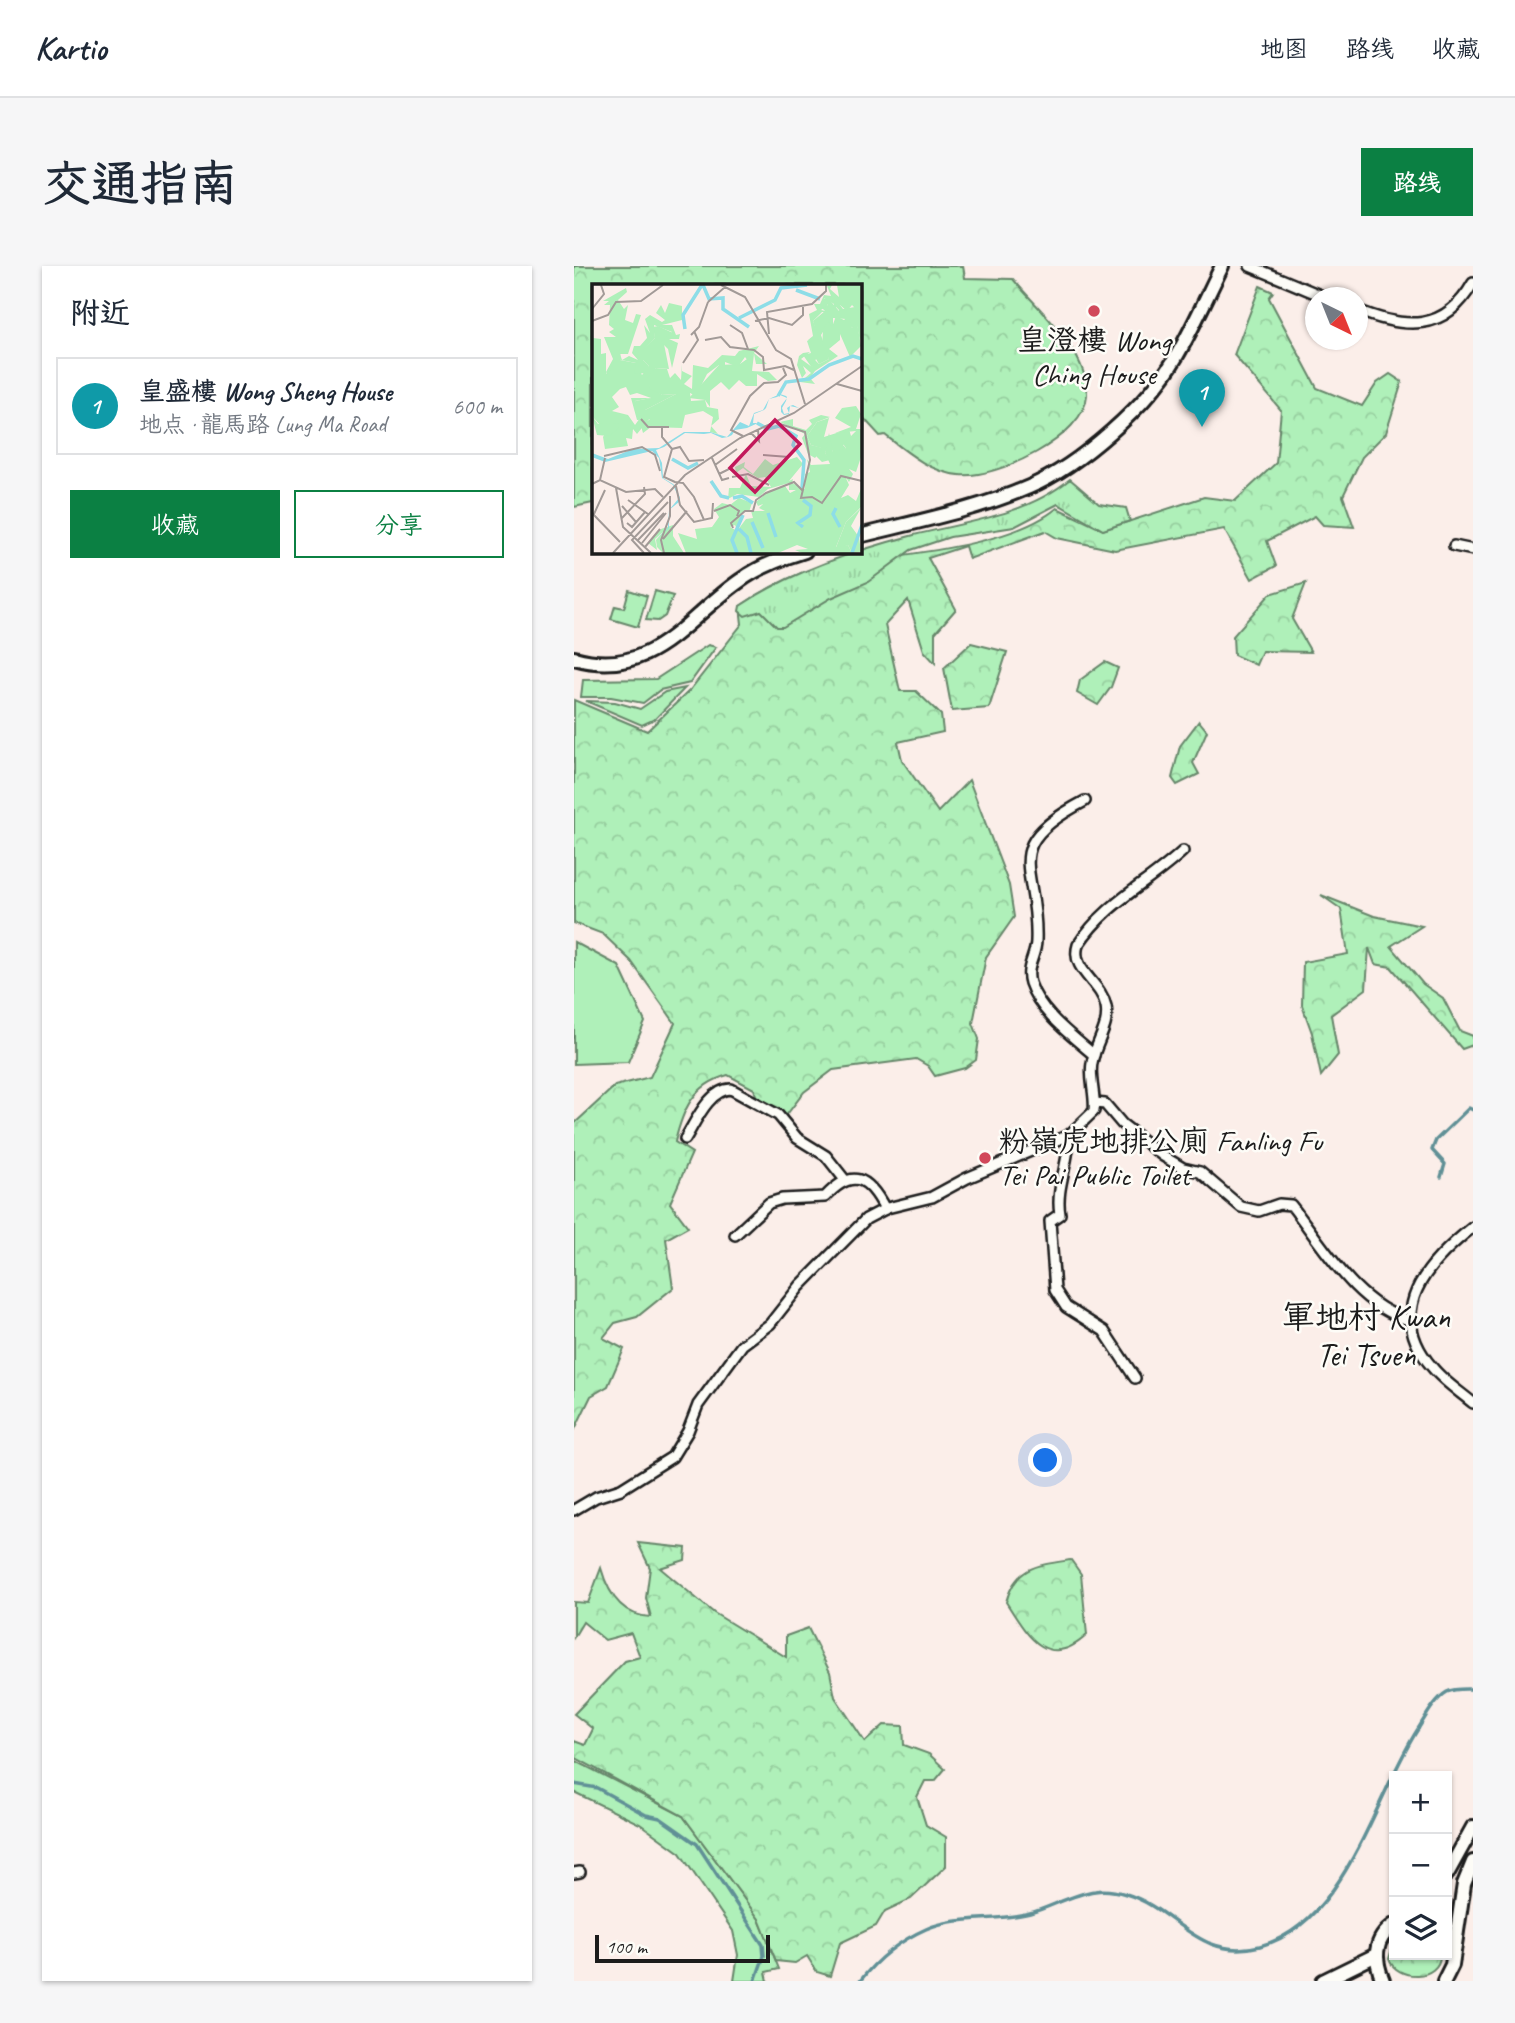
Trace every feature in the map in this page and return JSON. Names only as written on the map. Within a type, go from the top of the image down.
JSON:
[{"type":"street","points":[[861,535],[1002,498],[1032,486],[1067,465],[1103,437],[1163,376],[1222,266]]},
{"type":"street","points":[[1250,266],[1305,289]]},
{"type":"street","points":[[1368,315],[1411,326],[1430,321],[1455,306],[1473,283]]},
{"type":"street","points":[[1454,545],[1473,550]]},
{"type":"street","points":[[574,658],[597,662],[636,660],[658,649],[743,578],[774,561],[799,553]]},
{"type":"street","points":[[1085,801],[1057,816],[1031,846],[1027,859],[1036,940],[1029,972],[1030,983],[1045,1010],[1094,1055]]},
{"type":"street","points":[[574,1510],[596,1497],[621,1489],[665,1464],[688,1432],[698,1405],[742,1345],[770,1324],[800,1286],[866,1219],[885,1209],[932,1197],[967,1178],[1069,1135],[1094,1111],[1090,1074],[1105,1027],[1107,1008],[1102,994],[1080,968],[1076,951],[1078,945],[1105,912],[1162,871],[1183,850]]},
{"type":"street","points":[[685,1139],[711,1099],[725,1089],[731,1089],[778,1115],[797,1138],[826,1156],[845,1180]]},
{"type":"street","points":[[1095,1103],[1105,1104],[1122,1124],[1163,1156],[1183,1168],[1200,1171],[1241,1207],[1259,1211],[1279,1204],[1292,1205],[1341,1271],[1385,1312],[1409,1320]]},
{"type":"street","points":[[1069,1135],[1070,1147],[1058,1202],[1060,1214],[1050,1221],[1055,1290],[1066,1307],[1104,1331],[1135,1378]]},
{"type":"street","points":[[736,1235],[769,1203],[782,1199],[825,1197],[839,1181],[866,1182],[885,1209]]},
{"type":"street","points":[[1473,1227],[1430,1270],[1411,1302],[1409,1320],[1414,1337],[1431,1367],[1473,1403]]},
{"type":"street","points":[[1452,1865],[1473,1827]]},
{"type":"street","points":[[1452,1954],[1464,1884],[1473,1861]]},
{"type":"street","points":[[1383,1980],[1376,1955],[1382,1937],[1389,1930]]},
{"type":"street","points":[[1323,1981],[1376,1955]]},
{"type":"street","points":[[1444,1981],[1450,1971],[1451,1960]]},
{"type":"green space","points":[[574,266],[963,266],[965,278],[1013,279],[1071,347],[1085,378],[1087,395],[1082,411],[1072,426],[1056,440],[1016,463],[995,470],[975,474],[948,473],[920,461],[885,435],[880,436],[861,415],[861,284],[592,284],[592,503],[574,507]]},
{"type":"green space","points":[[1260,286],[1273,292],[1269,298],[1317,388],[1362,406],[1377,383],[1390,374],[1402,382],[1386,433],[1362,457],[1343,496],[1354,527],[1323,525],[1315,516],[1267,541],[1276,566],[1252,579],[1224,529],[1115,550],[1057,538],[1045,531],[969,559],[965,546],[928,558],[956,609],[935,633],[935,663],[924,651],[908,600],[885,625],[900,691],[916,691],[941,715],[943,732],[898,742],[902,760],[938,812],[969,780],[1009,885],[1014,917],[986,957],[973,1023],[979,1039],[976,1060],[965,1068],[935,1076],[928,1066],[916,1059],[833,1070],[804,1092],[785,1117],[759,1105],[754,1089],[728,1075],[716,1079],[698,1092],[686,1109],[675,1142],[692,1153],[670,1203],[688,1227],[666,1239],[673,1288],[637,1317],[615,1323],[603,1338],[624,1349],[608,1386],[591,1396],[574,1431],[574,1124],[615,1086],[650,1077],[675,1023],[631,961],[603,934],[574,923],[574,700],[647,731],[690,690],[742,624],[740,606],[779,583],[821,566],[970,544],[1019,529],[1040,520],[1057,508],[1103,530],[1204,497],[1235,501],[1276,463],[1281,410],[1234,355]]},
{"type":"green space","points":[[1070,479],[1099,504],[1126,508],[1130,521],[1103,530],[1058,504],[1014,527],[950,537],[911,550],[868,582],[831,598],[783,627],[777,627],[761,611],[745,616],[739,611],[740,606],[759,594],[824,563],[892,541],[996,516],[1053,491]]},
{"type":"green space","points":[[1306,583],[1292,619],[1311,652],[1262,651],[1256,665],[1234,655],[1233,636],[1270,594]]},
{"type":"green space","points":[[629,590],[647,596],[638,627],[611,619],[615,606],[624,608]]},
{"type":"green space","points":[[655,591],[673,596],[665,616],[658,621],[646,620]]},
{"type":"green space","points":[[971,643],[1007,652],[989,708],[952,711],[944,668]]},
{"type":"green space","points":[[708,645],[716,647],[690,683],[660,690],[643,703],[611,697],[581,697],[583,680],[656,679]]},
{"type":"green space","points":[[1105,662],[1118,668],[1111,687],[1098,705],[1077,693],[1080,680]]},
{"type":"green space","points":[[685,688],[655,719],[642,725],[586,701],[615,702],[640,709],[665,692]]},
{"type":"green space","points":[[1199,721],[1207,731],[1193,763],[1199,774],[1177,785],[1172,778],[1180,746]]},
{"type":"green space","points":[[1321,895],[1374,916],[1422,926],[1391,946],[1423,984],[1443,998],[1460,1031],[1473,1036],[1473,1045],[1462,1049],[1391,967],[1375,964],[1369,948],[1366,989],[1331,1015],[1338,1055],[1321,1076],[1312,1033],[1302,1005],[1303,962],[1348,954],[1341,909]]},
{"type":"green space","points":[[574,942],[619,966],[645,1022],[628,1062],[574,1064]]},
{"type":"green space","points":[[638,1543],[686,1548],[685,1560],[660,1568],[714,1613],[786,1657],[786,1636],[808,1628],[830,1672],[835,1697],[865,1742],[884,1725],[903,1726],[904,1745],[929,1754],[945,1769],[935,1781],[925,1781],[917,1797],[926,1825],[946,1837],[946,1866],[911,1899],[885,1911],[876,1926],[840,1943],[830,1976],[817,1972],[807,1956],[795,1963],[776,1961],[759,1919],[683,1816],[574,1757],[574,1741],[585,1745],[593,1729],[574,1714],[625,1661],[640,1657],[631,1633],[605,1640],[583,1622],[574,1637],[574,1602],[588,1603],[601,1568],[612,1594],[624,1608],[641,1616],[651,1617],[646,1598],[650,1568]]},
{"type":"green space","points":[[1071,1560],[1081,1574],[1087,1635],[1073,1646],[1049,1650],[1030,1637],[1006,1602],[1010,1590],[1022,1574],[1039,1566]]},
{"type":"green space","points":[[574,1760],[683,1816],[759,1919],[779,1969],[766,1972],[768,1981],[734,1981],[738,1955],[733,1931],[680,1853],[640,1824],[574,1792]]},
{"type":"green space","points":[[1390,1960],[1439,1960],[1433,1970],[1417,1975],[1400,1971]]},
{"type":"waterway","points":[[1441,1177],[1445,1164],[1432,1150],[1436,1140],[1469,1108],[1473,1110]]},
{"type":"waterway","points":[[860,1981],[889,1951],[926,1929],[964,1920],[1017,1916],[1099,1890],[1118,1892],[1144,1901],[1188,1932],[1220,1947],[1238,1949],[1260,1946],[1290,1933],[1315,1912],[1336,1885],[1355,1854],[1402,1757],[1434,1704],[1450,1691],[1473,1689]]},
{"type":"waterway","points":[[574,1784],[597,1788],[646,1815],[660,1818],[697,1844],[763,1945],[764,1956],[755,1981]]},
{"type":"place","name":"皇澄樓 Wong Ching House","points":[[1094,311]]},
{"type":"place","name":"皇盛樓 Wong Sheng House","points":[[1202,427]]},
{"type":"place","name":"粉嶺虎地排公廁 Fanling Fu Tei Pai Public Toilet","points":[[985,1158]]},
{"type":"district","name":"軍地村 Kwan Tei Tsuen","points":[[1366,1336]]}]
